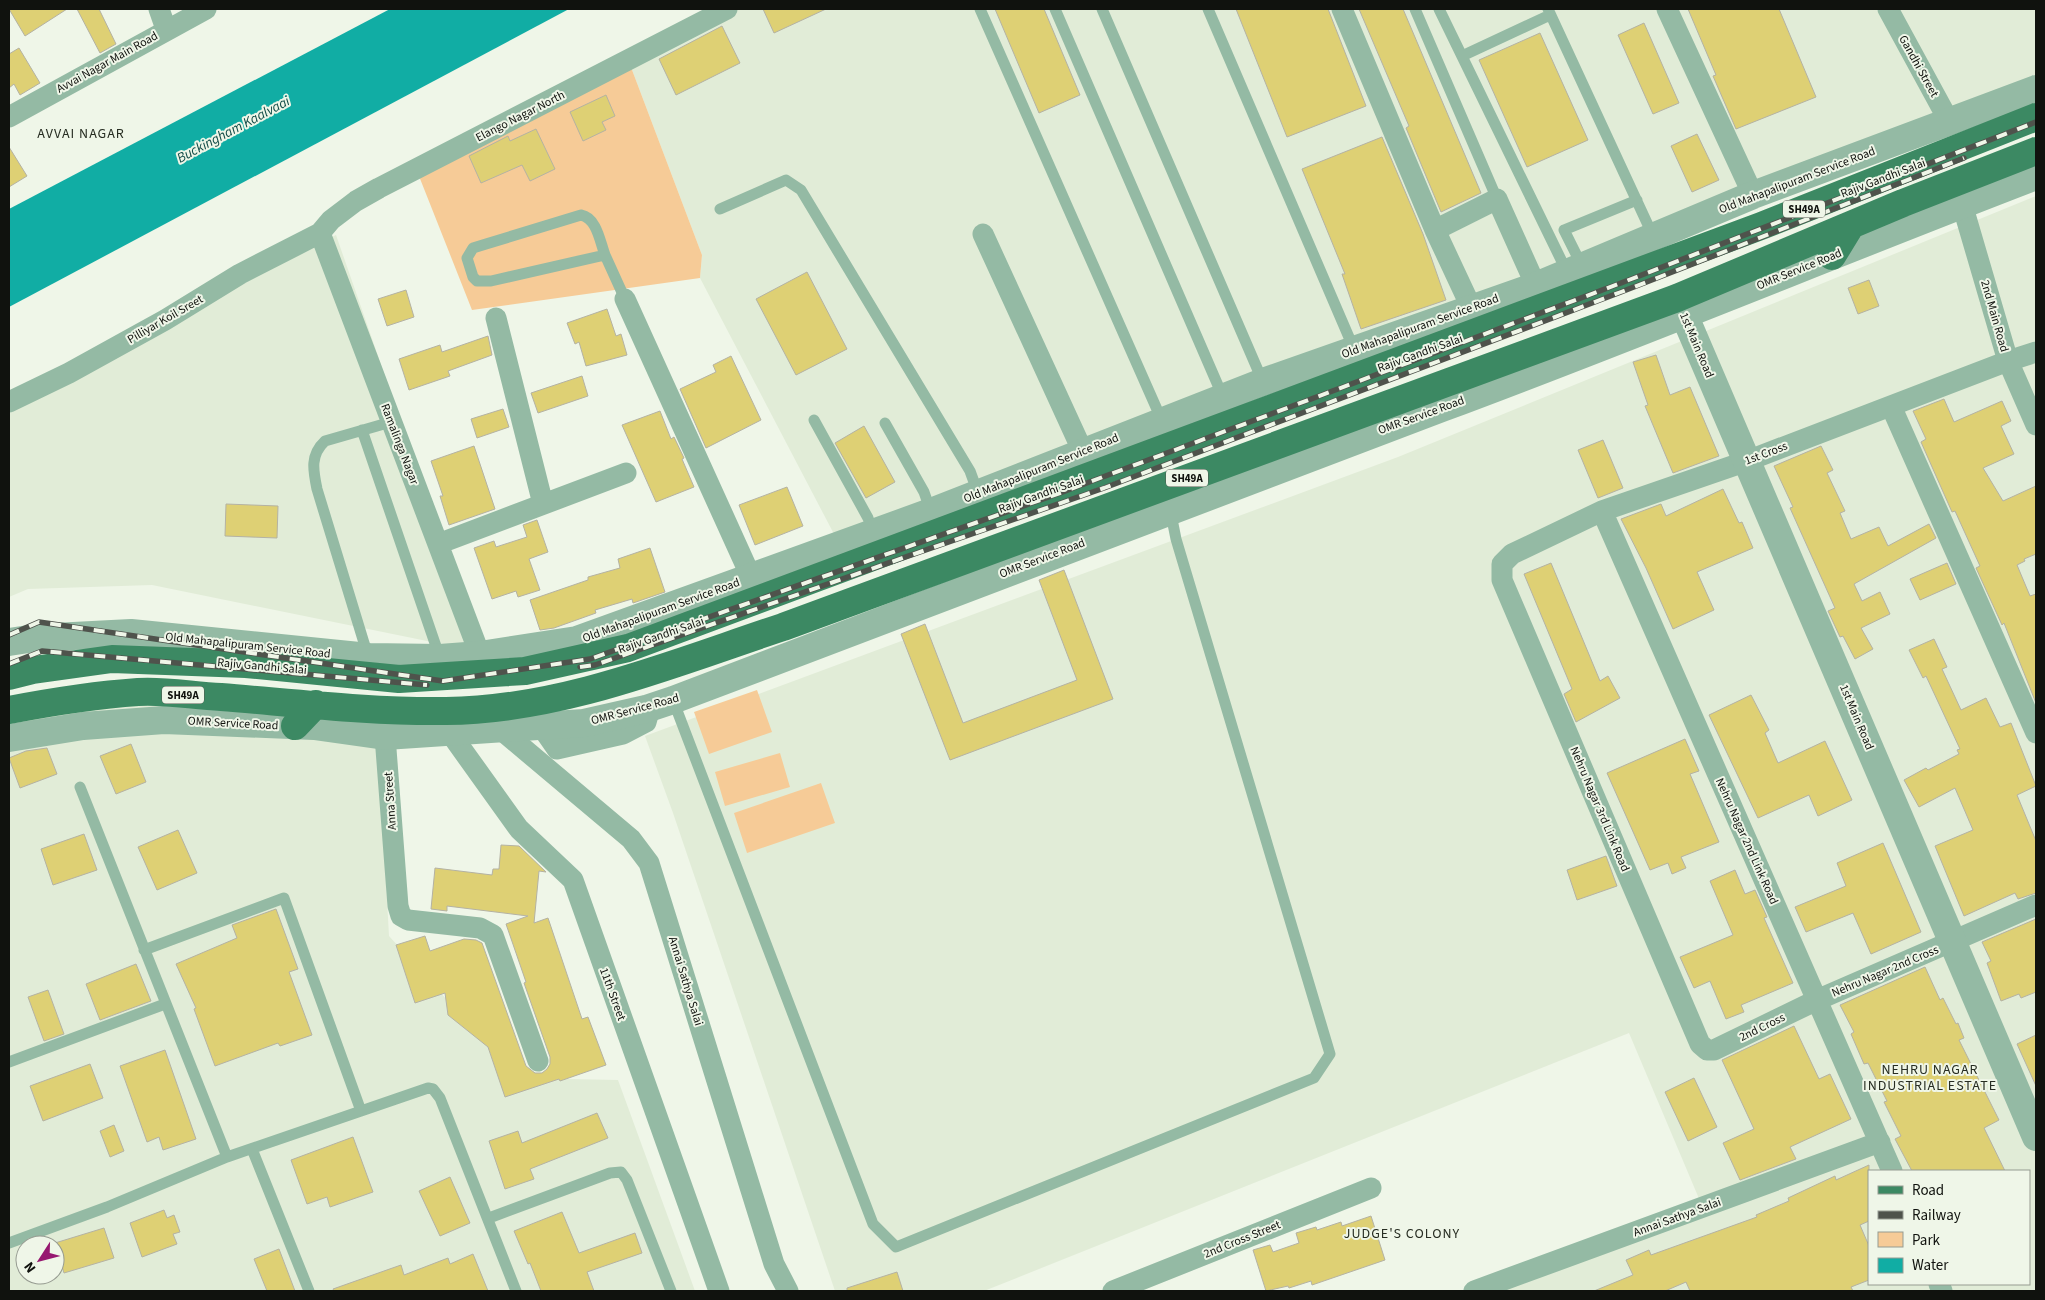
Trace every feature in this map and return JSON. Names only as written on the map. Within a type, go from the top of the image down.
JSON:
[{"type":"main road","name":"Rajiv Gandhi Salai","points":[[9,676],[33,670],[112,659],[246,664],[399,679],[464,661],[525,671],[628,648],[1060,487],[1166,433],[1534,298],[1573,278],[2036,117]]},
{"type":"main road","name":"SH49A","points":[[9,710],[49,702],[140,692],[350,708],[446,711],[474,710],[552,700],[638,675],[783,627],[1071,521],[1550,355],[1680,306],[1851,225],[2036,151]]},
{"type":"main road","points":[[1832,256],[1851,225]]},
{"type":"main road","points":[[1573,278],[1587,341]]},
{"type":"main road","points":[[1534,298],[1550,355]]},
{"type":"main road","points":[[1060,487],[1071,521]]},
{"type":"main road","points":[[295,726],[316,704]]},
{"type":"street","points":[[159,9],[166,29]]},
{"type":"street","name":"Avvai Nagar Main Road","points":[[9,117],[166,29],[206,9]]},
{"type":"street","name":"Elango Nagar North","points":[[320,233],[331,220],[379,188],[727,9]]},
{"type":"street","points":[[1342,9],[1435,230],[1471,307]]},
{"type":"street","points":[[1667,9],[1753,195]]},
{"type":"street","name":"Gandhi Street","points":[[1888,9],[1950,123]]},
{"type":"street","name":"Old Mahapalipuram Service Road","points":[[1658,249],[1753,195],[1950,123],[2036,89]]},
{"type":"street","name":"OMR Service Road","points":[[1680,306],[1832,256],[2036,176]]},
{"type":"street","points":[[1435,230],[1497,199],[1534,298]]},
{"type":"street","name":"2nd Main Road","points":[[1962,204],[2008,360],[2036,425]]},
{"type":"street","name":"Pilliyar Koil Sreet","points":[[9,402],[86,363],[165,320],[240,274],[320,233]]},
{"type":"street","name":"Ramalinga Nagar","points":[[320,233],[438,544],[464,661]]},
{"type":"street","points":[[983,234],[1083,452]]},
{"type":"street","points":[[625,298],[751,578]]},
{"type":"street","name":"Old Mahapalipuram Service Road","points":[[9,642],[35,638],[131,633],[369,657],[464,661],[577,640],[931,512],[1083,452],[1166,433],[1224,399],[1263,382],[1471,307],[1534,298]]},
{"type":"street","name":"1st Main Road","points":[[1680,306],[2036,1137]]},
{"type":"street","points":[[496,318],[543,504]]},
{"type":"street","name":"1st Cross","points":[[1502,564],[1512,554],[1602,510],[1747,461],[2008,360],[2036,352]]},
{"type":"street","name":"OMR Service Road","points":[[9,738],[83,726],[164,720],[314,726],[385,736],[448,730],[584,723],[661,704],[1170,509],[1550,355]]},
{"type":"street","points":[[1891,406],[2036,733]]},
{"type":"street","points":[[438,544],[626,473]]},
{"type":"street","name":"Nehru Nagar 2nd Link Road","points":[[1602,510],[1892,1170]]},
{"type":"street","name":"Nehru Nagar 3rd Link Road","points":[[1502,564],[1502,580],[1700,1044],[1706,1050]]},
{"type":"street","name":"Annai Sathya Salai","points":[[499,728],[632,839],[649,863],[774,1264],[788,1291]]},
{"type":"street","name":"11th Street","points":[[448,730],[519,829],[573,880],[719,1291]]},
{"type":"street","name":"Anna Street","points":[[385,736],[398,906],[401,916],[408,920],[480,928],[493,935],[538,1060]]},
{"type":"street","points":[[1954,942],[2036,905]]},
{"type":"street","name":"Nehru Nagar 2nd Cross","points":[[1817,1000],[1954,942]]},
{"type":"street","name":"2nd Cross","points":[[1706,1050],[1714,1050],[1817,1000]]},
{"type":"street","name":"Annai Sathya Salai","points":[[1474,1291],[1880,1142]]},
{"type":"street","name":"2nd Cross Street","points":[[1113,1291],[1371,1188]]},
{"type":"lane","points":[[980,9],[1166,433]]},
{"type":"lane","points":[[1055,9],[1224,399]]},
{"type":"lane","points":[[1102,9],[1263,382]]},
{"type":"lane","points":[[1208,9],[1354,350]]},
{"type":"lane","points":[[1415,9],[1497,199]]},
{"type":"lane","points":[[1439,9],[1549,236],[1573,278]]},
{"type":"lane","points":[[1462,56],[1549,12],[1658,249]]},
{"type":"lane","points":[[720,209],[786,180],[801,190],[970,471],[978,493]]},
{"type":"lane","points":[[1549,236],[1637,200]]},
{"type":"lane","points":[[605,255],[491,281],[477,281],[473,277],[467,258],[473,248],[581,215],[587,216],[593,223],[605,255],[625,298]]},
{"type":"lane","points":[[1564,230],[1573,278]]},
{"type":"lane","points":[[814,420],[868,518],[873,532]]},
{"type":"lane","points":[[369,657],[313,471],[314,457],[318,448],[325,441],[391,422]]},
{"type":"lane","points":[[885,423],[924,492],[931,512]]},
{"type":"lane","points":[[362,430],[464,661]]},
{"type":"lane","points":[[661,704],[873,1224],[896,1247],[1314,1078],[1330,1054],[1176,540],[1170,509]]},
{"type":"lane","points":[[80,787],[227,1157]]},
{"type":"lane","points":[[144,950],[284,898],[361,1110]]},
{"type":"lane","points":[[9,1062],[165,1004]]},
{"type":"lane","points":[[9,1243],[107,1207],[227,1157],[423,1089],[433,1089],[440,1098],[489,1218],[516,1291]]},
{"type":"lane","points":[[252,1149],[309,1291]]},
{"type":"lane","points":[[489,1218],[610,1173],[621,1172],[627,1180],[671,1291]]},
{"type":"shaded area","points":[[719,9],[2036,9],[2036,98],[846,557],[700,278],[702,255],[626,54]]},
{"type":"shaded area","points":[[2036,196],[2036,1291],[1466,1291],[1700,1201],[1629,1033],[984,1291],[835,1291],[673,813],[645,736],[1398,457]]},
{"type":"shaded area","points":[[336,235],[481,652],[152,585],[28,589],[9,597],[9,404],[242,281]]},
{"type":"shaded area","points":[[89,686],[377,715],[389,936],[518,1078],[618,1080],[695,1291],[9,1291],[9,715]]},
{"type":"green space","points":[[626,54],[702,255],[700,278],[472,310],[415,166]]},
{"type":"green space","points":[[757,690],[772,732],[709,754],[694,712]]},
{"type":"green space","points":[[780,753],[790,787],[725,806],[715,772]]},
{"type":"green space","points":[[821,783],[835,823],[747,853],[734,813]]},
{"type":"water","name":"Buckingham Kaalvaai","points":[[390,9],[569,9],[9,307],[9,209]]},
{"type":"building","points":[[9,9],[67,9],[25,36]]},
{"type":"building","points":[[77,9],[99,9],[116,44],[100,53]]},
{"type":"building","points":[[763,9],[826,9],[774,33]]},
{"type":"building","points":[[995,9],[1044,9],[1080,95],[1039,113]]},
{"type":"building","points":[[1236,9],[1328,9],[1366,106],[1287,137]]},
{"type":"building","points":[[1359,9],[1403,9],[1481,193],[1441,212],[1406,128],[1409,126]]},
{"type":"building","points":[[1688,9],[1779,9],[1816,97],[1736,129],[1713,76],[1716,75]]},
{"type":"building","points":[[1644,23],[1679,103],[1653,114],[1618,35]]},
{"type":"building","points":[[722,26],[740,63],[676,95],[659,59]]},
{"type":"building","points":[[1540,33],[1588,140],[1527,167],[1479,60]]},
{"type":"building","points":[[19,48],[40,83],[20,95],[14,84],[9,88],[9,54]]},
{"type":"building","points":[[606,95],[615,116],[602,122],[606,130],[583,141],[570,112]]},
{"type":"building","points":[[536,129],[555,169],[530,181],[522,165],[481,183],[469,156],[508,136],[510,141]]},
{"type":"building","points":[[1697,134],[1719,180],[1692,192],[1671,146]]},
{"type":"building","points":[[1382,137],[1423,234],[1446,300],[1361,329],[1342,274],[1345,274],[1302,169]]},
{"type":"building","points":[[9,147],[27,176],[9,187]]},
{"type":"building","points":[[807,272],[847,349],[796,375],[756,299]]},
{"type":"building","points":[[1869,280],[1879,306],[1858,314],[1848,288]]},
{"type":"building","points":[[406,290],[414,317],[387,326],[378,299]]},
{"type":"building","points":[[607,309],[616,336],[621,334],[627,355],[586,366],[579,342],[575,344],[567,323]]},
{"type":"building","points":[[488,336],[492,355],[448,371],[450,376],[409,390],[399,359],[440,345],[442,352]]},
{"type":"building","points":[[1656,355],[1670,395],[1690,387],[1719,456],[1673,473],[1645,406],[1648,405],[1633,362]]},
{"type":"building","points":[[731,356],[761,420],[706,448],[680,389],[716,372],[713,365]]},
{"type":"building","points":[[582,376],[588,396],[538,413],[531,393]]},
{"type":"building","points":[[1944,399],[1954,422],[2002,401],[2011,421],[2001,426],[2014,454],[1983,468],[2003,501],[2036,486],[2036,554],[2024,559],[2025,561],[2017,565],[2030,596],[2036,594],[2036,703],[2004,623],[2002,625],[1976,568],[1980,566],[1955,511],[1952,512],[1921,442],[1926,439],[1913,411]]},
{"type":"building","points":[[503,409],[509,427],[477,438],[471,419]]},
{"type":"building","points":[[660,411],[671,439],[674,437],[684,458],[682,459],[694,487],[656,502],[622,425]]},
{"type":"building","points":[[864,426],[895,482],[866,498],[835,443]]},
{"type":"building","points":[[1603,440],[1623,488],[1598,498],[1578,450]]},
{"type":"building","points":[[474,446],[495,509],[449,525],[440,496],[443,496],[431,461]]},
{"type":"building","points":[[1821,446],[1833,470],[1827,473],[1845,511],[1840,513],[1851,539],[1879,527],[1888,546],[1929,524],[1936,538],[1854,584],[1862,601],[1880,592],[1890,614],[1861,628],[1873,649],[1855,659],[1843,636],[1840,637],[1828,611],[1835,608],[1790,508],[1793,507],[1774,466]]},
{"type":"building","points":[[787,487],[803,526],[755,545],[739,505]]},
{"type":"building","points":[[1723,489],[1739,523],[1742,522],[1753,548],[1697,572],[1714,610],[1673,629],[1646,568],[1621,519],[1661,504],[1666,516]]},
{"type":"building","points":[[226,504],[278,506],[277,538],[225,536]]},
{"type":"building","points":[[537,520],[548,552],[529,559],[540,590],[518,597],[516,591],[492,599],[474,548],[494,541],[496,547],[527,537],[523,525]]},
{"type":"building","points":[[650,548],[665,592],[633,603],[632,599],[595,610],[596,613],[554,628],[540,630],[530,600],[588,580],[588,577],[620,568],[618,559]]},
{"type":"building","points":[[1551,563],[1600,681],[1608,676],[1620,698],[1576,722],[1564,694],[1572,689],[1524,574]]},
{"type":"building","points":[[1947,563],[1956,584],[1920,600],[1910,579]]},
{"type":"building","points":[[1064,570],[1113,699],[950,760],[901,634],[925,624],[963,723],[1077,680],[1039,580]]},
{"type":"building","points":[[1934,639],[1947,667],[1942,669],[1961,710],[1986,698],[2000,727],[2011,723],[2036,786],[2017,795],[2036,841],[2036,893],[2018,899],[2015,893],[1964,916],[1935,846],[1973,830],[1955,788],[1919,807],[1904,780],[1959,754],[1957,750],[1960,749],[1926,676],[1923,678],[1909,650]]},
{"type":"building","points":[[1751,695],[1769,730],[1765,733],[1778,763],[1825,741],[1852,800],[1818,816],[1809,795],[1758,818],[1709,715]]},
{"type":"building","points":[[1685,739],[1699,771],[1690,774],[1719,842],[1681,857],[1686,868],[1672,874],[1668,863],[1650,870],[1607,773]]},
{"type":"building","points":[[131,744],[146,782],[116,794],[100,756]]},
{"type":"building","points":[[47,748],[57,774],[20,788],[9,758],[26,751]]},
{"type":"building","points":[[178,830],[197,873],[157,890],[138,847]]},
{"type":"building","points":[[84,834],[97,870],[53,885],[41,849]]},
{"type":"building","points":[[1883,843],[1921,932],[1871,954],[1853,913],[1806,932],[1795,907],[1846,886],[1837,863]]},
{"type":"building","points":[[501,845],[519,846],[546,872],[539,871],[534,923],[548,918],[582,1019],[588,1017],[606,1065],[505,1097],[488,1047],[448,1015],[445,993],[415,1003],[396,945],[425,936],[430,951],[464,939],[476,940],[482,943],[526,1066],[535,1073],[542,1073],[547,1069],[550,1064],[550,1057],[506,924],[528,916],[447,906],[447,911],[431,909],[435,868],[492,875],[493,869],[499,869]]},
{"type":"building","points":[[1606,856],[1617,886],[1577,900],[1567,870]]},
{"type":"building","points":[[1735,870],[1745,894],[1755,890],[1767,917],[1764,918],[1793,983],[1741,1005],[1744,1012],[1726,1019],[1710,981],[1694,988],[1680,957],[1733,935],[1710,881]]},
{"type":"building","points":[[276,909],[298,969],[289,972],[312,1035],[280,1046],[278,1043],[215,1066],[194,1009],[196,1008],[176,964],[237,938],[232,925]]},
{"type":"building","points":[[2036,919],[2036,992],[2021,998],[2019,994],[2001,1001],[1987,963],[1991,961],[1982,942]]},
{"type":"building","points":[[136,964],[151,1001],[100,1020],[86,984]]},
{"type":"building","points":[[1925,967],[1940,1000],[1943,998],[1956,1024],[1958,1023],[1964,1038],[1959,1040],[1999,1120],[1984,1128],[2005,1170],[1911,1170],[1895,1139],[1901,1136],[1884,1102],[1887,1101],[1868,1063],[1864,1064],[1851,1034],[1854,1032],[1840,1005]]},
{"type":"building","points":[[48,990],[64,1034],[44,1041],[28,997]]},
{"type":"building","points":[[1794,1026],[1819,1079],[1830,1074],[1851,1119],[1790,1147],[1796,1159],[1740,1180],[1723,1143],[1754,1129],[1722,1060]]},
{"type":"building","points":[[2036,1035],[2036,1086],[2017,1044]]},
{"type":"building","points":[[165,1050],[196,1139],[163,1150],[159,1137],[147,1142],[120,1066]]},
{"type":"building","points":[[90,1064],[103,1098],[43,1121],[30,1086]]},
{"type":"building","points":[[1694,1078],[1717,1127],[1688,1141],[1665,1092]]},
{"type":"building","points":[[597,1113],[608,1138],[530,1169],[534,1179],[505,1189],[489,1141],[518,1131],[522,1143]]},
{"type":"building","points":[[114,1125],[124,1151],[110,1157],[100,1131]]},
{"type":"building","points":[[353,1137],[373,1192],[330,1207],[327,1197],[307,1204],[291,1160]]},
{"type":"building","points":[[1869,1165],[1868,1221],[1860,1225],[1868,1244],[1868,1280],[1851,1287],[1853,1291],[1690,1291],[1686,1282],[1665,1291],[1594,1291],[1633,1275],[1626,1260],[1649,1250],[1651,1255],[1757,1217],[1756,1215],[1789,1201],[1788,1198],[1835,1176],[1836,1180]]},
{"type":"building","points":[[450,1177],[470,1223],[440,1236],[419,1191]]},
{"type":"building","points":[[164,1210],[167,1218],[174,1215],[180,1232],[173,1234],[177,1244],[142,1257],[130,1223]]},
{"type":"building","points":[[562,1212],[579,1253],[635,1233],[642,1253],[587,1272],[594,1291],[541,1291],[514,1231]]},
{"type":"building","points":[[1371,1216],[1385,1260],[1312,1285],[1311,1281],[1289,1288],[1288,1286],[1266,1291],[1253,1250],[1270,1245],[1273,1252],[1299,1243],[1296,1233],[1316,1227],[1317,1230],[1341,1222],[1342,1226]]},
{"type":"building","points":[[104,1228],[114,1258],[65,1273],[65,1240]]},
{"type":"building","points":[[279,1249],[295,1291],[267,1291],[254,1259]]},
{"type":"building","points":[[473,1254],[488,1291],[334,1291],[333,1289],[401,1265],[404,1275],[448,1258],[450,1264]]},
{"type":"building","points":[[897,1272],[903,1291],[847,1291],[847,1288]]},
{"type":"railway","points":[[9,635],[39,622],[443,681],[590,659],[1060,493],[1621,283],[2036,122]]},
{"type":"railway","points":[[580,667],[595,665],[1104,488],[1621,292],[1964,158]]},
{"type":"railway","points":[[9,664],[42,651],[427,685]]},
{"type":"district","name":"AVVAI NAGAR","points":[[81,133]]},
{"type":"district","name":"NEHRU NAGAR INDUSTRIAL ESTATE","points":[[1930,1078]]},
{"type":"district","name":"JUDGE'S COLONY","points":[[1402,1233]]}]
